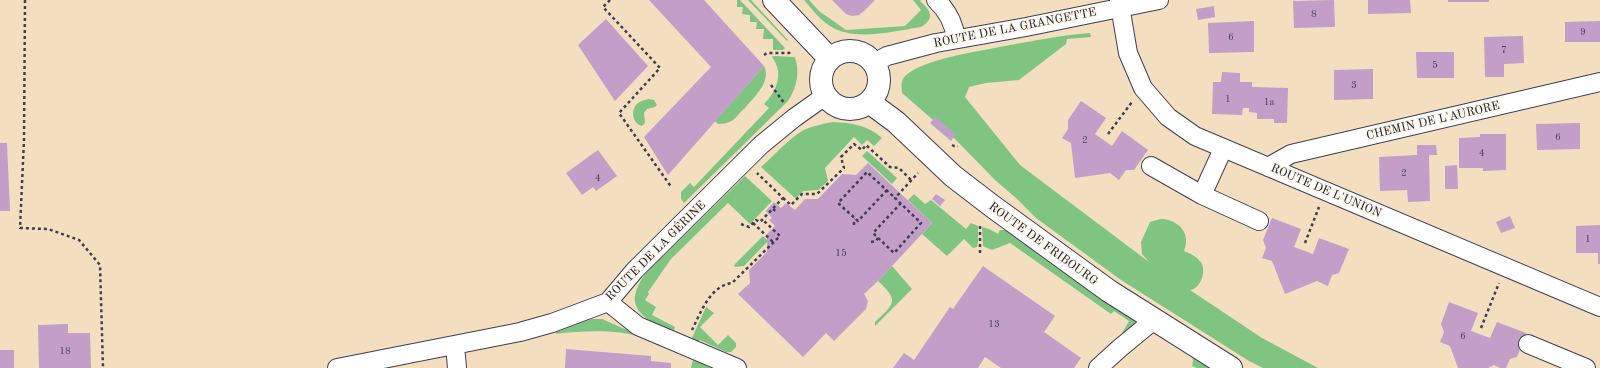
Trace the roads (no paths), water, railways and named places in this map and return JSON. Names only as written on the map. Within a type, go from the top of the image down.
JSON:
[{"type":"main road","points":[[774,0],[830,58]]},
{"type":"main road","points":[[853,50],[868,56],[874,63],[878,70],[878,87],[875,95],[869,102],[852,109],[842,108],[832,104],[825,96],[821,87],[820,76],[823,67],[836,53],[853,50]]},
{"type":"main road","name":"ROUTE DE FRIBOURG","points":[[869,102],[896,122],[953,176],[992,206],[1109,291],[1231,368]]},
{"type":"street","points":[[936,0],[946,10],[954,29],[956,39]]},
{"type":"street","name":"ROUTE DE LA GRANGETTE","points":[[874,63],[887,56],[936,43],[1026,27],[1120,4],[1159,0]]},
{"type":"street","name":"ROUTE DE L'UNION","points":[[1120,4],[1128,53],[1143,88],[1168,117],[1196,136],[1223,149],[1268,166],[1600,306]]},
{"type":"street","name":"CHEMIN DE L'AURORE","points":[[1268,166],[1291,154],[1600,82]]},
{"type":"street","name":"ROUTE DE LA GÉRINE","points":[[337,368],[520,332],[552,323],[608,302],[635,270],[761,146],[794,118],[825,96]]},
{"type":"street","points":[[1202,195],[1223,149]]},
{"type":"street","points":[[1150,166],[1202,195],[1259,221]]},
{"type":"street","points":[[608,302],[638,326],[677,341],[737,368]]},
{"type":"street","points":[[1098,368],[1154,320]]},
{"type":"street","points":[[1528,344],[1586,368]]},
{"type":"street","points":[[455,345],[457,368]]}]
